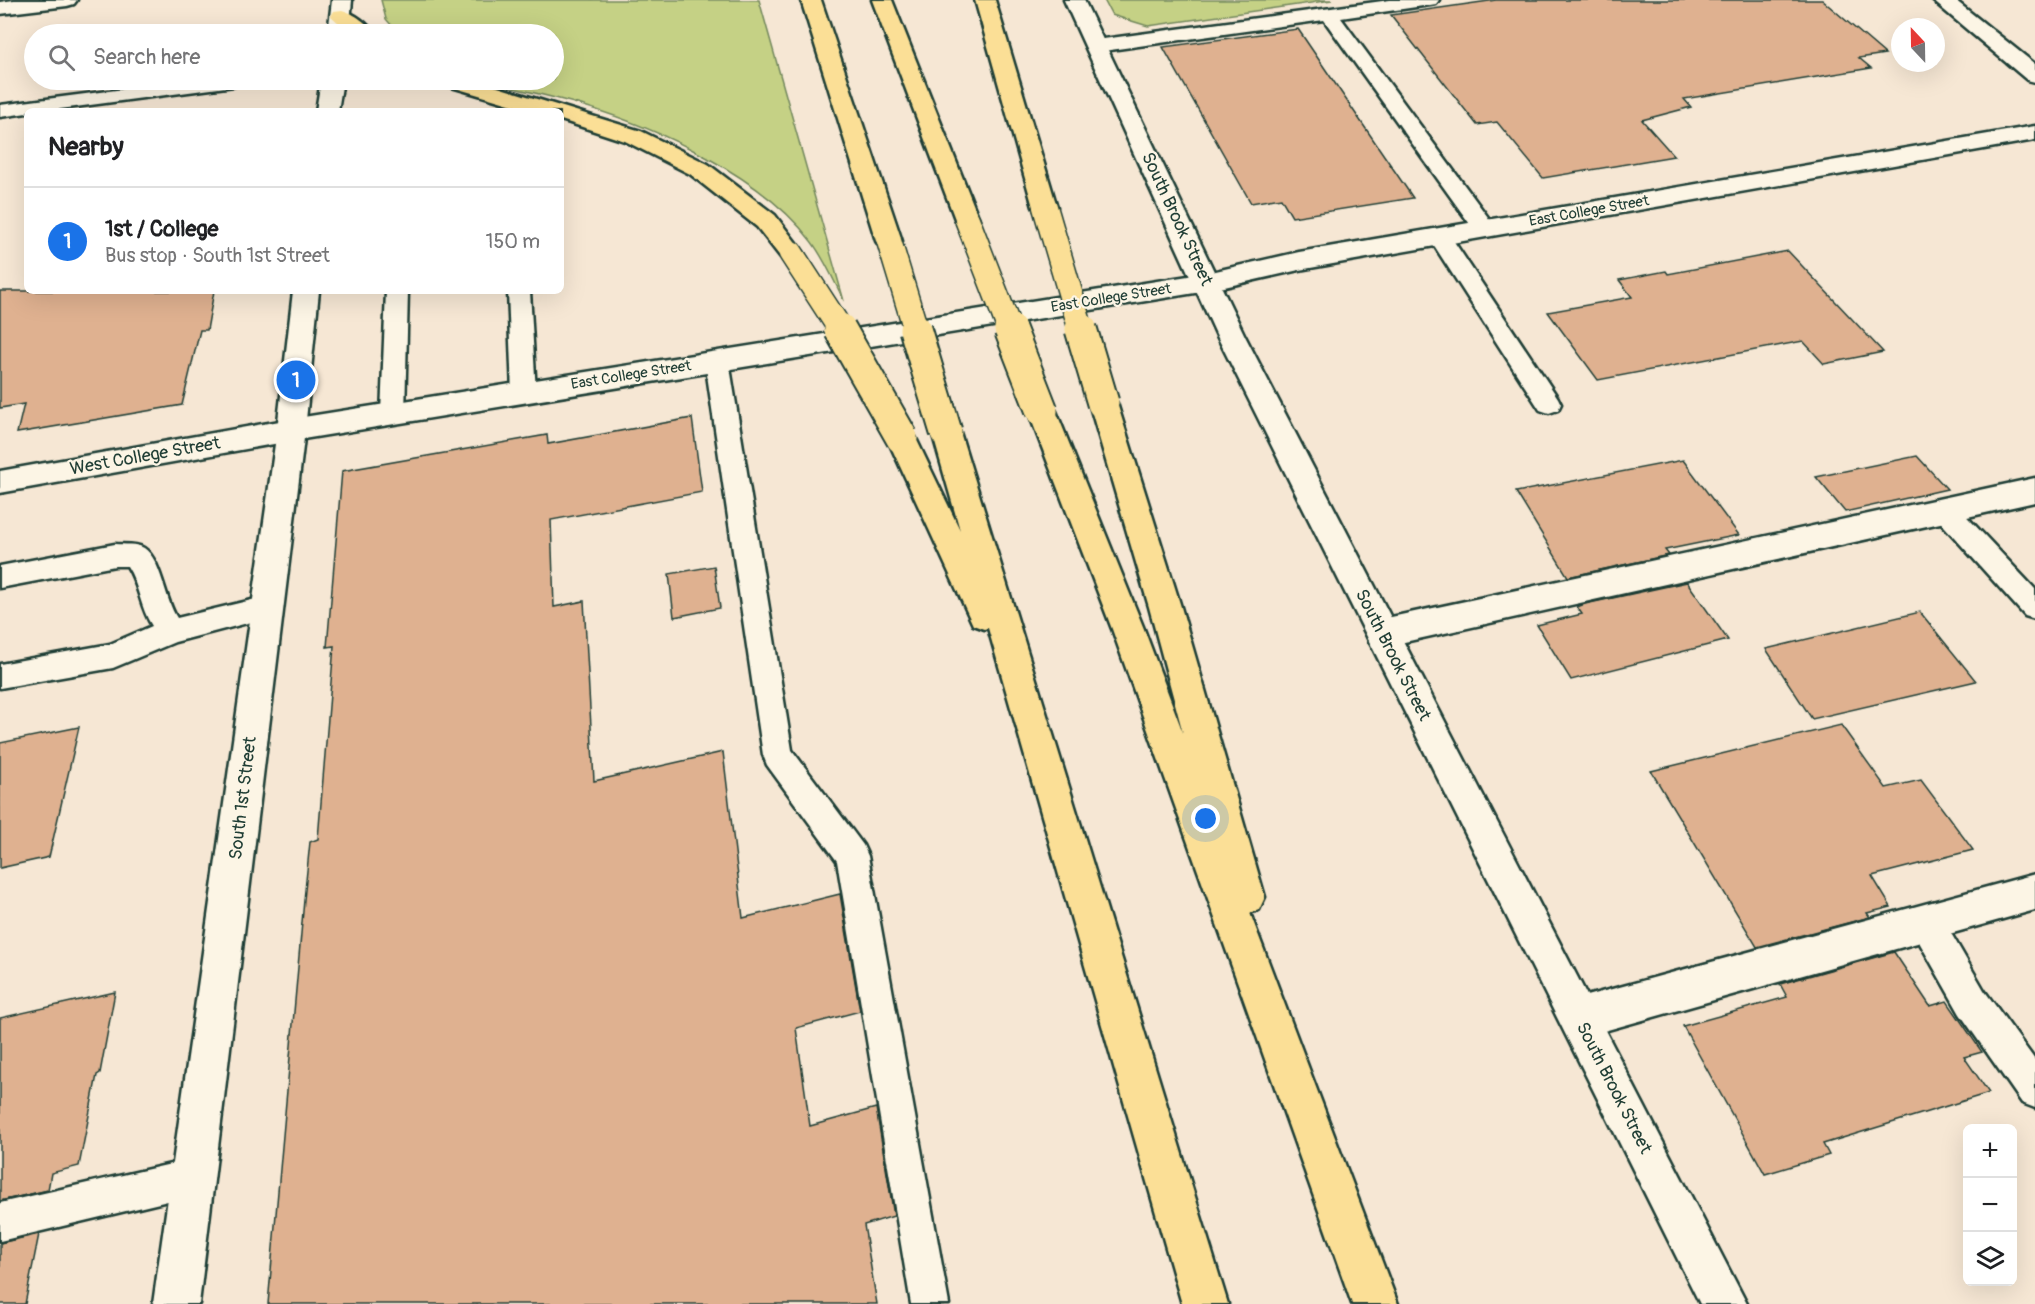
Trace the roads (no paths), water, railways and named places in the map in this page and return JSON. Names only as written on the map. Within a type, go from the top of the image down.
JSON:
[{"type":"highway","points":[[811,0],[889,241],[1205,1304]]},
{"type":"highway","points":[[882,0],[1128,629],[1375,1304]]},
{"type":"highway","points":[[985,0],[1168,618],[1317,1150]]},
{"type":"highway","points":[[488,90],[550,108]]},
{"type":"highway","points":[[564,112],[633,136],[699,169],[766,221],[791,253],[848,341],[902,438],[1032,718]]},
{"type":"street","points":[[0,8],[67,0]]},
{"type":"street","name":"South Brook Street","points":[[1074,0],[1231,336],[1724,1304]]},
{"type":"street","points":[[1942,0],[2035,75]]},
{"type":"street","points":[[327,108],[330,90]]},
{"type":"street","name":"East College Street","points":[[291,430],[1207,282],[1299,261],[2035,133]]},
{"type":"street","name":"South 1st Street","points":[[176,1304],[291,430],[306,294]]},
{"type":"street","name":"West College Street","points":[[0,482],[291,430]]},
{"type":"street","points":[[1382,633],[2035,490]]},
{"type":"street","points":[[1579,1018],[2035,892]]},
{"type":"lane","points":[[1096,46],[1430,0]]},
{"type":"lane","points":[[1329,14],[1485,229]]},
{"type":"lane","points":[[0,111],[159,90]]},
{"type":"lane","points":[[1439,236],[1549,404]]},
{"type":"lane","points":[[393,414],[397,294]]},
{"type":"lane","points":[[519,294],[524,393]]},
{"type":"lane","points":[[717,362],[778,755],[852,855],[930,1304]]},
{"type":"lane","points":[[1945,510],[2035,608]]},
{"type":"lane","points":[[0,577],[115,555],[135,556],[144,570],[157,611],[170,632]]},
{"type":"lane","points":[[0,676],[112,656],[170,632],[267,607]]},
{"type":"lane","points":[[1926,922],[1972,1002],[2035,1090]]},
{"type":"lane","points":[[0,1222],[193,1176]]},
{"type":"place","name":"1st / College","points":[[296,380]]}]
